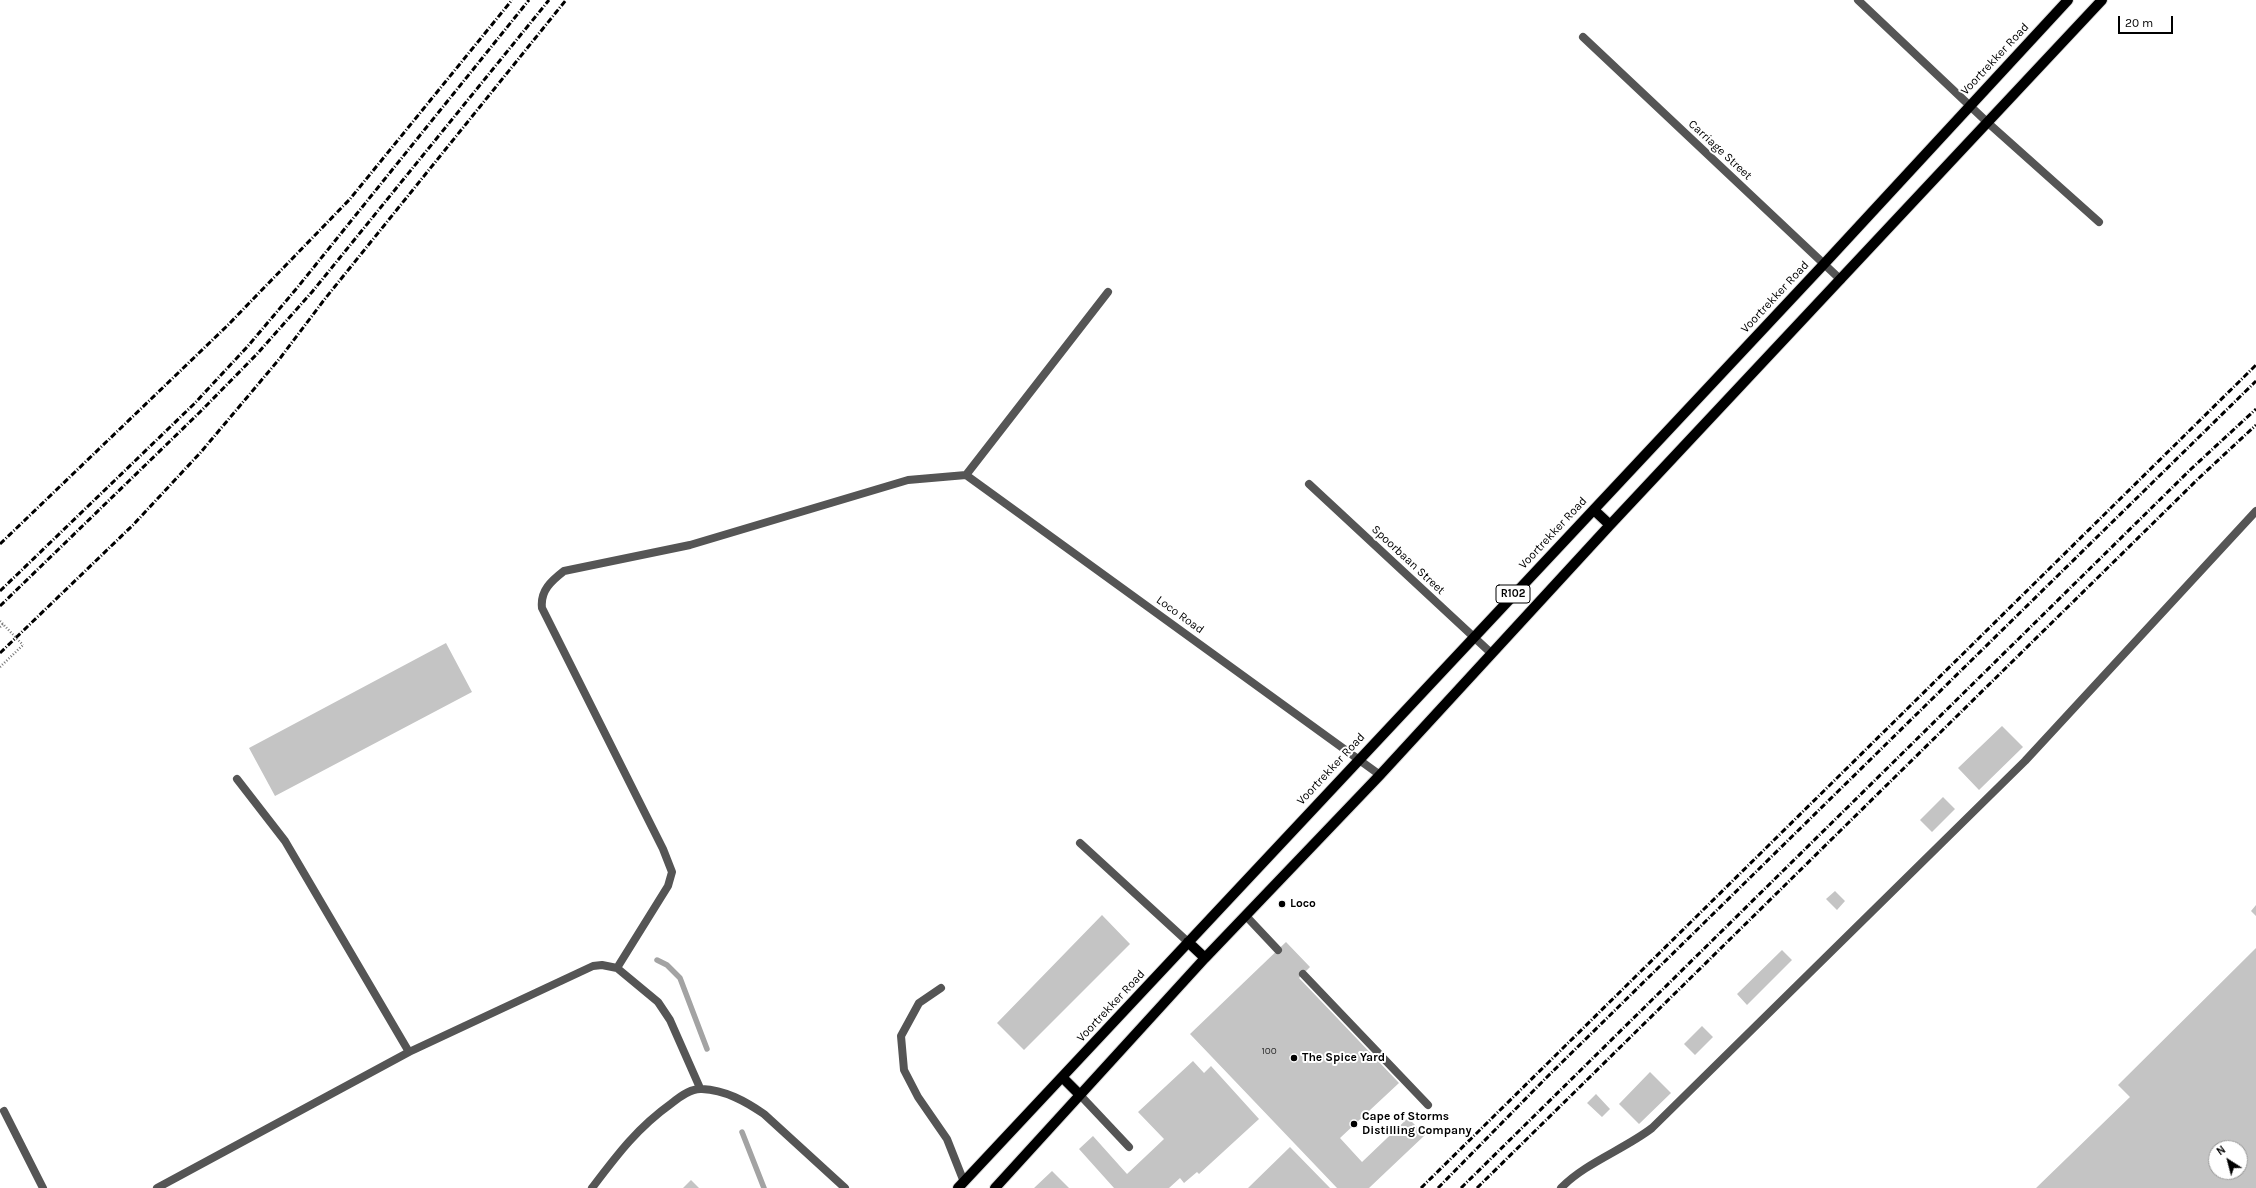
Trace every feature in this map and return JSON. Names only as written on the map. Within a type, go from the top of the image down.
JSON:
[{"type":"main road","name":"Voortrekker Road","points":[[961,1185],[1358,759],[1824,264],[2068,0]]},
{"type":"main road","name":"R102","points":[[995,1188],[1205,958],[1380,775],[1610,525],[2102,0]]},
{"type":"main road","points":[[1594,510],[1610,525]]},
{"type":"main road","points":[[1188,942],[1205,958]]},
{"type":"main road","points":[[1062,1077],[1080,1095]]},
{"type":"lane","points":[[1858,0],[1987,122],[2099,222]]},
{"type":"lane","name":"Carriage Street","points":[[1583,37],[1841,280]]},
{"type":"lane","points":[[617,968],[668,886],[672,872],[664,849],[542,608],[541,598],[550,581],[564,571],[690,545],[908,480],[966,475],[1108,292]]},
{"type":"lane","name":"Loco Road","points":[[966,475],[1380,775]]},
{"type":"lane","name":"Spoorbaan Street","points":[[1309,484],[1491,654]]},
{"type":"lane","points":[[1561,1188],[1574,1177],[1626,1146],[1652,1128],[2025,761],[2256,511]]},
{"type":"lane","points":[[237,779],[285,841],[409,1052]]},
{"type":"lane","points":[[1080,843],[1188,942]]},
{"type":"lane","points":[[1246,916],[1278,950]]},
{"type":"lane","points":[[156,1188],[409,1052],[584,970],[602,965],[617,968],[636,983],[664,1010],[700,1088]]},
{"type":"lane","points":[[1303,974],[1428,1105]]},
{"type":"lane","points":[[941,988],[920,1003],[901,1036],[904,1070],[918,1097],[947,1139],[961,1185]]},
{"type":"lane","points":[[592,1188],[635,1133],[679,1097],[700,1088],[736,1096],[751,1105],[764,1114],[845,1188]]},
{"type":"lane","points":[[1080,1095],[1129,1146]]},
{"type":"lane","points":[[4,1111],[44,1188]]},
{"type":"path","points":[[0,621],[23,645],[0,667]]},
{"type":"path","points":[[0,627],[3,624]]},
{"type":"building","points":[[446,643],[472,692],[275,796],[249,748]]},
{"type":"building","points":[[2002,726],[2023,747],[1979,790],[1958,768]]},
{"type":"building","points":[[1943,797],[1955,809],[1932,832],[1920,820]]},
{"type":"building","points":[[1835,891],[1845,901],[1837,910],[1826,899]]},
{"type":"building","points":[[2256,905],[2256,916],[2251,911]]},
{"type":"building","points":[[1102,915],[1130,944],[1024,1050],[997,1023]]},
{"type":"building","name":"The Spice Yard","points":[[1286,942],[1310,967],[1299,978],[1399,1083],[1340,1138],[1362,1162],[1408,1118],[1425,1135],[1369,1188],[1337,1188],[1190,1034]]},
{"type":"building","points":[[2256,948],[2256,1188],[2036,1188],[2130,1097],[2118,1085]]},
{"type":"building","points":[[1782,950],[1792,960],[1747,1005],[1737,994]]},
{"type":"building","points":[[1702,1026],[1713,1037],[1695,1055],[1684,1044]]},
{"type":"building","points":[[1193,1061],[1204,1073],[1211,1066],[1259,1119],[1199,1174],[1197,1172],[1184,1183],[1180,1178],[1169,1188],[1114,1188],[1079,1149],[1093,1136],[1127,1174],[1164,1139],[1138,1112]]},
{"type":"building","points":[[1650,1072],[1671,1093],[1639,1124],[1619,1104]]},
{"type":"building","points":[[1596,1094],[1610,1109],[1602,1117],[1587,1103]]},
{"type":"building","points":[[1290,1147],[1330,1188],[1248,1188]]},
{"type":"building","points":[[1052,1171],[1069,1188],[1034,1188]]},
{"type":"building","points":[[691,1180],[699,1188],[683,1188]]},
{"type":"waterway","points":[[657,960],[667,965],[680,978],[707,1049]]},
{"type":"waterway","points":[[742,1132],[764,1188]]},
{"type":"railway","points":[[0,544],[227,326],[350,199],[512,0]]},
{"type":"railway","points":[[0,591],[194,404],[248,346],[297,288],[529,0]]},
{"type":"railway","points":[[0,606],[200,412],[257,354],[312,292],[549,0]]},
{"type":"railway","points":[[0,653],[133,525],[201,452],[281,357],[324,300],[566,0]]},
{"type":"railway","points":[[1421,1188],[2256,365]]},
{"type":"railway","points":[[1438,1188],[1546,1078],[2256,381]]},
{"type":"railway","points":[[1461,1188],[2191,469],[2256,409]]},
{"type":"railway","points":[[1477,1188],[2199,478],[2256,425]]},
{"type":"place","name":"Loco","points":[[1282,904]]},
{"type":"place","name":"The Spice Yard","points":[[1294,1058]]},
{"type":"place","name":"Cape of Storms Distilling Company","points":[[1354,1124]]}]
